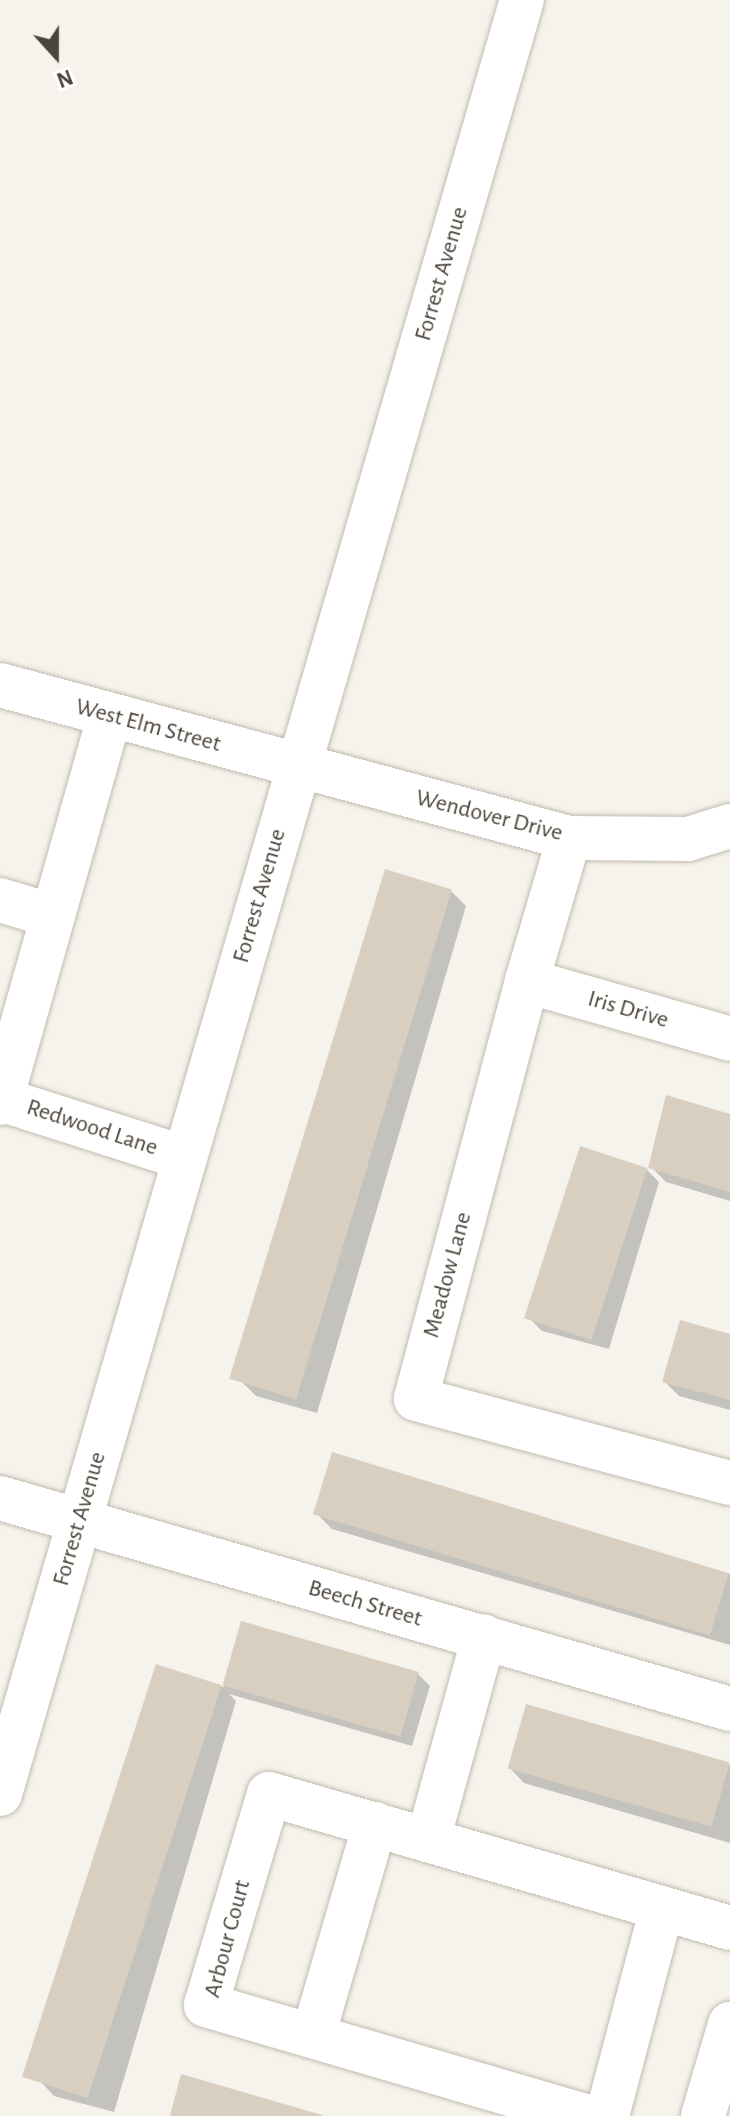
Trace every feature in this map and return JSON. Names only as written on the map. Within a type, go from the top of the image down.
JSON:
[{"type":"street","name":"Forrest Avenue","points":[[0,1794],[522,0]]},
{"type":"street","name":"West Elm Street","points":[[0,685],[297,766]]},
{"type":"street","points":[[0,1100],[110,715]]},
{"type":"street","name":"Wendover Drive","points":[[297,766],[569,838],[688,839],[730,826]]},
{"type":"street","name":"Meadow Lane","points":[[569,838],[527,981],[416,1399],[730,1483]]},
{"type":"street","points":[[0,900],[53,916]]},
{"type":"street","name":"Iris Drive","points":[[527,981],[730,1039]]},
{"type":"street","name":"Redwood Lane","points":[[0,1100],[185,1158]]},
{"type":"street","name":"Beech Street","points":[[0,1498],[730,1709]]},
{"type":"street","points":[[428,1840],[484,1637]]},
{"type":"street","name":"Arbour Court","points":[[585,2116],[206,2005],[269,1794],[730,1928]]},
{"type":"street","points":[[313,2036],[375,1824]]},
{"type":"street","points":[[607,2116],[662,1908]]},
{"type":"street","points":[[703,2116],[730,2024]]},
{"type":"building","points":[[385,869],[452,889],[296,1399],[229,1379]]},
{"type":"building","points":[[666,1095],[730,1114],[730,1192],[648,1168]]},
{"type":"building","points":[[580,1146],[648,1168],[592,1340],[524,1318]]},
{"type":"building","points":[[680,1320],[730,1334],[730,1400],[662,1382]]},
{"type":"building","points":[[332,1452],[729,1573],[710,1635],[313,1514]]},
{"type":"building","points":[[241,1621],[419,1672],[400,1736],[223,1685]]},
{"type":"building","points":[[156,1664],[222,1685],[88,2098],[22,2077]]},
{"type":"building","points":[[526,1704],[730,1762],[711,1827],[508,1768]]},
{"type":"building","points":[[181,2074],[322,2115],[322,2116],[170,2116]]}]
